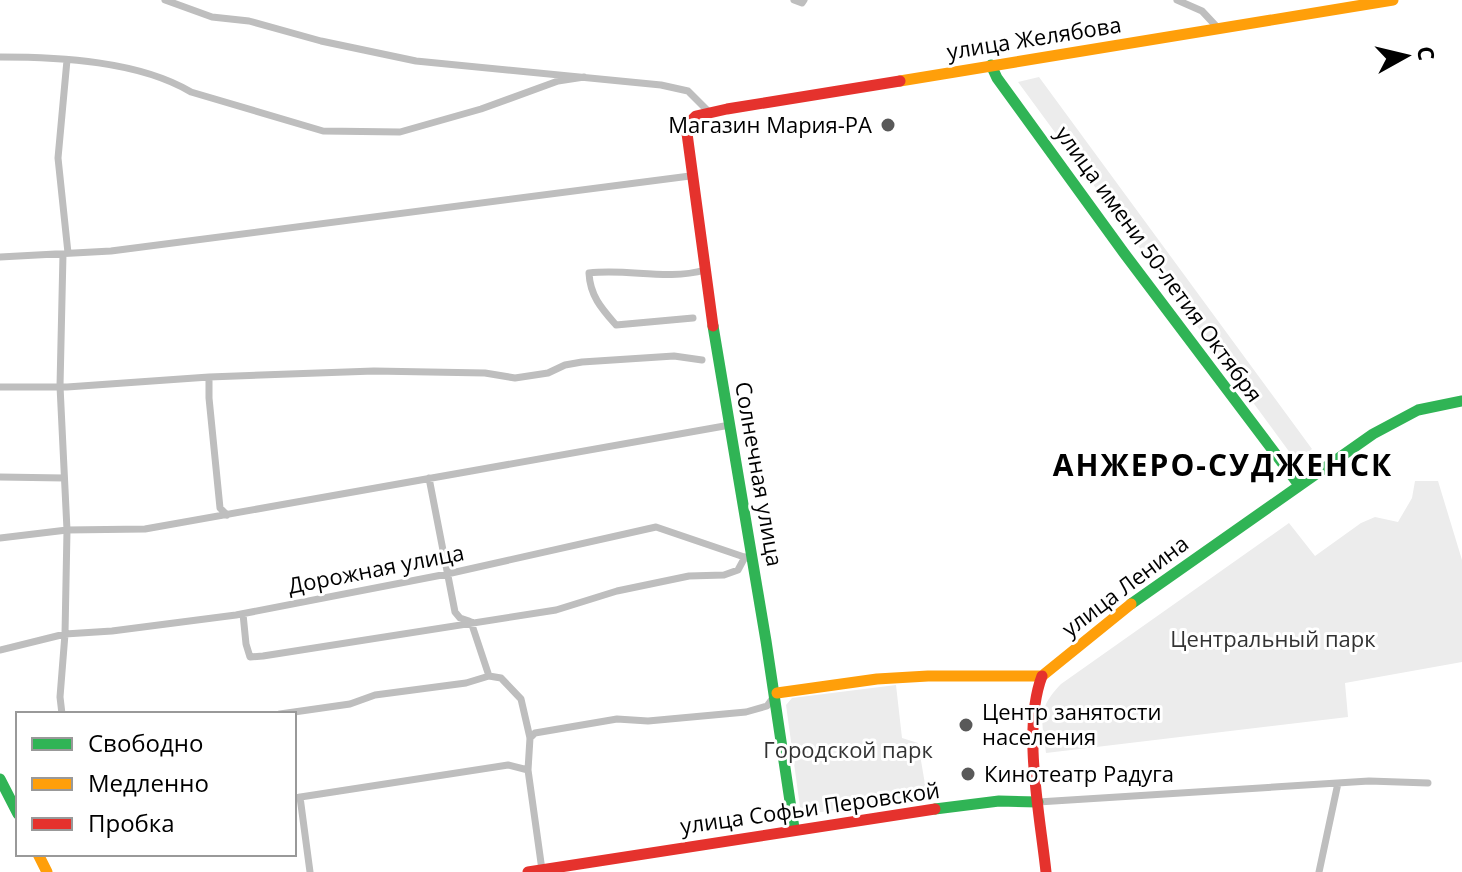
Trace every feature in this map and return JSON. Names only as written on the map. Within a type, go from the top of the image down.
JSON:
[{"type":"street","points":[[165,0],[212,17],[249,21],[321,41],[416,61],[628,80],[688,91],[710,113]]},
{"type":"street","points":[[794,0],[802,3],[804,0]]},
{"type":"street","points":[[1177,0],[1202,11],[1217,27]]},
{"type":"street","name":"улица Желябова","points":[[686,126],[696,116],[710,113],[1393,0]]},
{"type":"street","points":[[0,57],[76,58],[174,82],[191,92],[323,131],[400,132],[442,121],[558,81],[584,77]]},
{"type":"street","points":[[62,712],[67,530],[60,386],[65,254],[58,158],[67,60]]},
{"type":"street","name":"улица имени 50-летия Октября","points":[[991,65],[1124,253],[1299,485]]},
{"type":"street","name":"Солнечная улица","points":[[686,126],[690,176],[749,558],[777,693],[794,828]]},
{"type":"street","points":[[0,257],[111,251],[690,176]]},
{"type":"street","points":[[693,318],[616,325],[597,302],[590,288],[589,273],[667,276],[689,275],[705,270]]},
{"type":"street","points":[[0,387],[374,371],[485,373],[515,378],[548,373],[582,362],[674,356],[702,360]]},
{"type":"street","points":[[209,377],[220,508],[227,515]]},
{"type":"street","name":"улица Ленина","points":[[1042,676],[1142,595],[1373,434],[1418,410],[1462,401]]},
{"type":"street","points":[[0,538],[67,530],[145,529],[730,425]]},
{"type":"street","points":[[0,477],[64,478]]},
{"type":"street","points":[[429,478],[455,612],[460,618],[471,622]]},
{"type":"street","name":"Дорожная улица","points":[[0,650],[65,634],[243,614],[447,574],[656,527],[749,558]]},
{"type":"street","points":[[243,614],[250,657],[556,610],[617,591],[689,576],[724,575],[738,570],[749,558]]},
{"type":"street","points":[[471,622],[489,676]]},
{"type":"street","points":[[294,712],[350,704],[375,695],[466,683],[489,676],[501,678],[521,699],[530,738],[528,770],[542,870]]},
{"type":"street","points":[[530,738],[535,733],[617,719],[648,721],[746,712],[767,706],[777,693],[877,679],[1042,676],[1034,697],[1033,720],[1046,872]]},
{"type":"street","points":[[310,872],[297,798],[508,765],[528,770]]},
{"type":"street","points":[[0,779],[16,810]]},
{"type":"street","name":"улица Софьи Перовской","points":[[528,872],[794,828],[945,808],[1369,781],[1428,783]]},
{"type":"street","points":[[1319,872],[1338,783]]},
{"type":"green space","points":[[1039,77],[1312,449],[1296,461],[1018,82]]},
{"type":"green space","name":"Центральный парк","points":[[1415,481],[1438,481],[1462,560],[1462,662],[1345,683],[1348,717],[1046,753],[1042,724],[1044,709],[1061,684],[1289,523],[1315,556],[1361,523],[1375,517],[1398,522],[1412,498]]},
{"type":"green space","name":"Городской парк","points":[[896,685],[902,738],[918,743],[926,790],[919,798],[807,814],[800,807],[786,705],[792,698]]},
{"type":"traffic: fast","points":[[991,65],[997,78],[1124,253],[1299,485]]},
{"type":"traffic: fast","points":[[713,326],[794,828]]},
{"type":"traffic: fast","points":[[1131,604],[1373,434],[1418,410],[1462,401]]},
{"type":"traffic: fast","points":[[0,779],[16,810]]},
{"type":"traffic: fast","points":[[935,809],[999,801],[1038,802]]},
{"type":"traffic: slow","points":[[900,81],[1393,0]]},
{"type":"traffic: slow","points":[[777,693],[877,679],[1042,676],[1131,604]]},
{"type":"traffic: slow","points":[[39,856],[47,872]]},
{"type":"traffic: jam","points":[[713,326],[686,126],[696,116],[727,109],[900,81]]},
{"type":"traffic: jam","points":[[1042,676],[1036,697],[1033,746],[1046,872]]},
{"type":"traffic: jam","points":[[528,872],[935,809]]},
{"type":"place","name":"Магазин Мария-РА","points":[[888,125]]},
{"type":"place","name":"Центр занятости населения","points":[[966,725]]},
{"type":"place","name":"Кинотеатр Радуга","points":[[968,774]]},
{"type":"district","name":"АНЖЕРО-СУДЖЕНСК","points":[[1223,466]]}]
